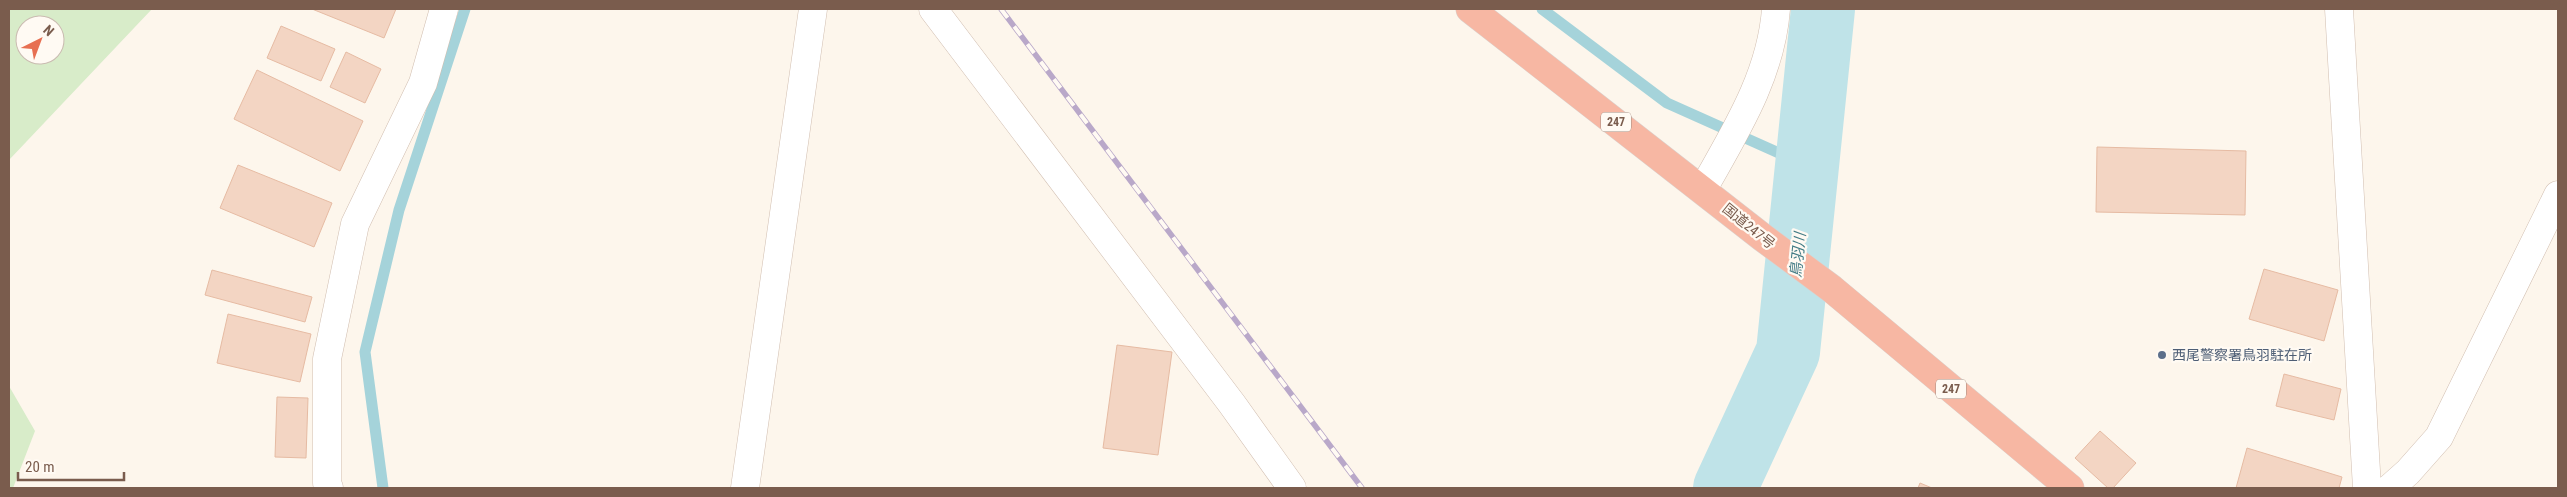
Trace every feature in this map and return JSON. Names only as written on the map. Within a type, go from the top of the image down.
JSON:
[{"type":"highway","name":"国道247号","points":[[1470,9],[1703,189],[1762,237],[1832,289],[2070,488]]},
{"type":"street","points":[[329,488],[327,483],[327,359],[355,224],[423,83],[444,9]]},
{"type":"street","points":[[745,488],[813,9]]},
{"type":"street","points":[[933,9],[1232,404],[1292,488]]},
{"type":"street","points":[[1703,189],[1746,114],[1763,72],[1775,29],[1776,9]]},
{"type":"street","points":[[2340,9],[2367,488]]},
{"type":"street","points":[[2390,488],[2408,472],[2439,436],[2558,195]]},
{"type":"green space","points":[[9,9],[152,9],[9,160]]},
{"type":"green space","points":[[9,386],[35,431],[13,488],[9,488]]},
{"type":"building","points":[[312,9],[396,9],[384,38]]},
{"type":"building","points":[[281,26],[335,49],[321,81],[267,58]]},
{"type":"building","points":[[346,52],[381,69],[365,103],[330,87]]},
{"type":"building","points":[[257,70],[363,121],[340,171],[234,119]]},
{"type":"building","points":[[2097,147],[2246,151],[2245,215],[2096,212]]},
{"type":"building","points":[[238,165],[332,203],[314,247],[220,208]]},
{"type":"building","points":[[2264,269],[2338,290],[2324,341],[2249,319]]},
{"type":"building","points":[[212,270],[312,297],[305,322],[205,295]]},
{"type":"building","points":[[228,314],[311,334],[300,382],[217,363]]},
{"type":"building","points":[[1117,345],[1172,352],[1158,455],[1103,448]]},
{"type":"building","points":[[2284,374],[2341,389],[2334,420],[2276,406]]},
{"type":"building","points":[[277,397],[308,398],[306,458],[275,457]]},
{"type":"building","points":[[2100,431],[2136,463],[2113,488],[2108,488],[2075,458]]},
{"type":"building","points":[[2247,448],[2342,477],[2339,488],[2236,488]]},
{"type":"building","points":[[1920,483],[1932,488],[1918,488]]},
{"type":"waterway","points":[[383,488],[365,352],[399,210],[465,9]]},
{"type":"waterway","points":[[1542,9],[1667,103],[1808,166]]},
{"type":"waterway","name":"鳥羽川","points":[[1725,488],[1788,352],[1823,9]]},
{"type":"railway","points":[[1001,9],[1362,488]]},
{"type":"place","name":"西尾警察署鳥羽駐在所","points":[[2162,355]]}]
